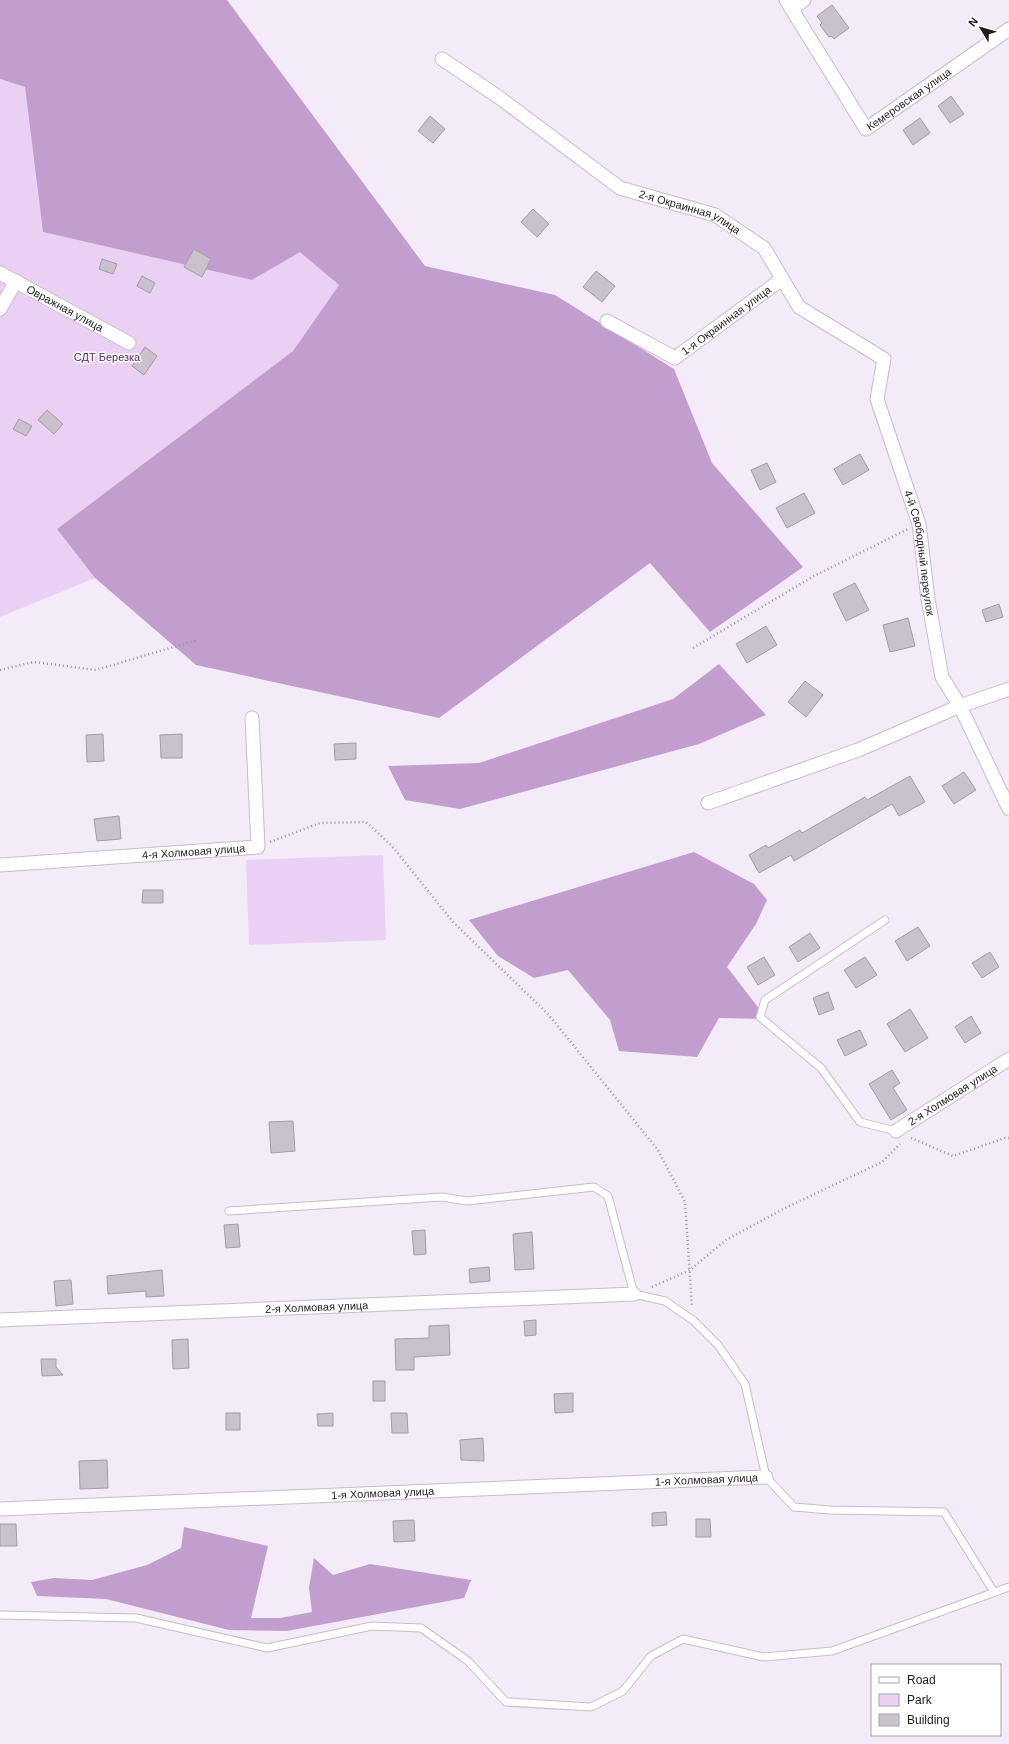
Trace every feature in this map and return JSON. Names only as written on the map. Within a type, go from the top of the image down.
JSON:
[{"type":"street","name":"Кемеровская улица","points":[[804,0],[789,4],[866,129],[1009,29]]},
{"type":"street","name":"2-я Окраинная улица","points":[[442,59],[500,98],[620,188],[715,215],[764,248],[799,307],[884,359],[877,399]]},
{"type":"street","name":"Овражная улица","points":[[0,273],[130,343]]},
{"type":"street","name":"1-я Окраинная улица","points":[[607,321],[674,358],[782,278]]},
{"type":"street","points":[[0,308],[16,281]]},
{"type":"street","name":"4-й Свободный переулок","points":[[877,399],[919,524],[928,600],[942,677],[960,706]]},
{"type":"street","points":[[708,803],[858,750],[960,706],[1009,690]]},
{"type":"street","points":[[960,706],[1009,809]]},
{"type":"street","name":"4-я Холмовая улица","points":[[0,865],[258,847],[252,718]]},
{"type":"street","name":"2-я Холмовая улица","points":[[902,1134],[1009,1059]]},
{"type":"street","name":"2-я Холмовая улица","points":[[0,1320],[634,1294]]},
{"type":"street","name":"1-я Холмовая улица","points":[[0,1509],[766,1477]]},
{"type":"lane","points":[[885,920],[764,1000],[760,1018],[821,1068],[860,1122],[902,1134]]},
{"type":"lane","points":[[229,1211],[442,1197],[467,1201],[594,1186],[608,1196],[634,1294],[665,1301],[694,1321],[718,1345],[745,1384],[766,1477],[794,1507],[830,1510],[944,1512],[994,1592]]},
{"type":"lane","points":[[0,1615],[136,1618],[267,1648],[372,1626],[422,1628],[468,1661],[506,1702],[591,1707],[622,1691],[651,1656],[683,1639],[764,1657],[832,1651],[1009,1587]]},
{"type":"path","points":[[693,648],[814,576],[919,524]]},
{"type":"path","points":[[0,670],[34,662],[96,670],[197,640]]},
{"type":"path","points":[[258,847],[320,823],[366,822],[392,846],[453,922],[548,1014],[658,1150],[685,1202],[694,1321]]},
{"type":"path","points":[[634,1294],[690,1270],[726,1240],[785,1208],[882,1162],[902,1134],[953,1156],[1005,1138],[1009,1138]]},
{"type":"green space","name":"СДТ Березка","points":[[0,79],[25,87],[43,232],[252,280],[300,251],[339,285],[293,351],[57,529],[95,578],[0,617]]},
{"type":"green space","points":[[383,855],[386,940],[249,945],[246,860]]},
{"type":"shaded area","points":[[0,0],[227,0],[425,266],[555,295],[674,369],[712,463],[803,567],[710,632],[650,563],[439,718],[196,665],[95,578],[57,529],[293,351],[339,285],[300,252],[252,280],[43,232],[25,87],[0,79]]},
{"type":"shaded area","points":[[719,664],[766,715],[699,744],[460,809],[405,800],[388,766],[479,763],[673,699]]},
{"type":"shaded area","points":[[694,852],[754,884],[767,900],[756,924],[727,967],[767,1019],[719,1018],[697,1057],[619,1051],[610,1020],[568,970],[534,978],[498,956],[469,920]]},
{"type":"shaded area","points":[[184,1527],[268,1546],[251,1618],[280,1618],[312,1612],[309,1588],[314,1558],[333,1575],[370,1564],[471,1580],[464,1598],[287,1631],[229,1630],[106,1599],[37,1596],[31,1582],[54,1578],[92,1580],[147,1565],[181,1548]]},
{"type":"building","points":[[832,5],[849,28],[834,39],[831,36],[829,37],[820,25],[822,23],[817,16]]},
{"type":"building","points":[[951,96],[964,114],[950,123],[938,106]]},
{"type":"building","points":[[430,116],[445,129],[433,143],[418,131]]},
{"type":"building","points":[[920,118],[930,133],[913,145],[903,130]]},
{"type":"building","points":[[533,209],[549,224],[537,237],[521,222]]},
{"type":"building","points":[[194,249],[211,259],[202,277],[184,267]]},
{"type":"building","points":[[102,259],[117,264],[113,274],[99,269]]},
{"type":"building","points":[[596,271],[615,286],[602,302],[583,287]]},
{"type":"building","points":[[142,276],[155,283],[150,293],[137,286]]},
{"type":"building","points":[[145,347],[157,356],[144,375],[132,366]]},
{"type":"building","points":[[47,410],[63,424],[54,434],[38,420]]},
{"type":"building","points":[[19,419],[32,426],[26,436],[13,429]]},
{"type":"building","points":[[860,454],[869,470],[843,485],[834,469]]},
{"type":"building","points":[[767,463],[776,482],[760,490],[751,470]]},
{"type":"building","points":[[804,493],[815,513],[787,528],[776,508]]},
{"type":"building","points":[[855,583],[869,610],[846,621],[833,594]]},
{"type":"building","points":[[999,604],[1003,617],[986,622],[982,610]]},
{"type":"building","points":[[908,618],[915,646],[890,652],[883,625]]},
{"type":"building","points":[[766,626],[777,645],[747,663],[736,644]]},
{"type":"building","points":[[805,681],[823,695],[806,717],[788,702]]},
{"type":"building","points":[[103,734],[104,761],[87,762],[86,735]]},
{"type":"building","points":[[182,734],[182,758],[161,758],[160,735]]},
{"type":"building","points":[[356,743],[356,759],[335,760],[334,744]]},
{"type":"building","points":[[964,772],[976,790],[954,804],[942,786]]},
{"type":"building","points":[[910,776],[925,802],[899,816],[892,804],[794,861],[791,855],[759,873],[749,855],[766,845],[768,848],[800,830],[802,833],[865,797],[867,800]]},
{"type":"building","points":[[119,816],[121,839],[97,841],[94,819]]},
{"type":"building","points":[[143,890],[163,890],[163,903],[142,903]]},
{"type":"building","points":[[918,927],[930,946],[907,961],[895,941]]},
{"type":"building","points":[[810,933],[820,948],[798,962],[789,947]]},
{"type":"building","points":[[990,952],[999,967],[982,978],[972,963]]},
{"type":"building","points":[[764,957],[775,975],[758,985],[747,967]]},
{"type":"building","points":[[865,957],[877,975],[856,988],[844,970]]},
{"type":"building","points":[[828,992],[834,1009],[819,1015],[813,998]]},
{"type":"building","points":[[910,1009],[928,1038],[905,1052],[887,1024]]},
{"type":"building","points":[[971,1016],[981,1033],[965,1043],[955,1027]]},
{"type":"building","points":[[860,1030],[867,1045],[845,1056],[837,1040]]},
{"type":"building","points":[[892,1070],[900,1083],[893,1088],[907,1110],[891,1120],[869,1084]]},
{"type":"building","points":[[293,1121],[295,1151],[271,1153],[269,1122]]},
{"type":"building","points":[[238,1224],[240,1247],[226,1248],[224,1225]]},
{"type":"building","points":[[425,1230],[426,1254],[414,1255],[412,1231]]},
{"type":"building","points":[[532,1232],[534,1269],[515,1270],[513,1234]]},
{"type":"building","points":[[489,1267],[490,1281],[470,1283],[469,1269]]},
{"type":"building","points":[[162,1270],[164,1296],[146,1297],[146,1291],[108,1294],[107,1276]]},
{"type":"building","points":[[71,1280],[73,1304],[56,1306],[54,1281]]},
{"type":"building","points":[[536,1320],[536,1335],[525,1336],[524,1321]]},
{"type":"building","points":[[449,1325],[450,1355],[414,1357],[414,1370],[396,1370],[395,1339],[429,1338],[429,1326]]},
{"type":"building","points":[[188,1339],[189,1368],[173,1369],[172,1340]]},
{"type":"building","points":[[41,1359],[56,1359],[56,1367],[63,1375],[42,1376]]},
{"type":"building","points":[[373,1381],[385,1381],[385,1401],[373,1401]]},
{"type":"building","points":[[573,1393],[573,1412],[555,1413],[554,1394]]},
{"type":"building","points":[[226,1413],[240,1413],[240,1430],[226,1430]]},
{"type":"building","points":[[333,1413],[333,1426],[318,1426],[317,1414]]},
{"type":"building","points":[[391,1413],[407,1413],[408,1433],[392,1433]]},
{"type":"building","points":[[483,1438],[484,1461],[461,1460],[460,1440]]},
{"type":"building","points":[[107,1460],[108,1488],[80,1489],[79,1461]]},
{"type":"building","points":[[666,1512],[667,1525],[652,1526],[652,1513]]},
{"type":"building","points":[[696,1519],[710,1519],[711,1537],[696,1537]]},
{"type":"building","points":[[414,1520],[415,1541],[394,1542],[393,1521]]},
{"type":"building","points":[[0,1524],[16,1524],[17,1546],[0,1546]]}]
